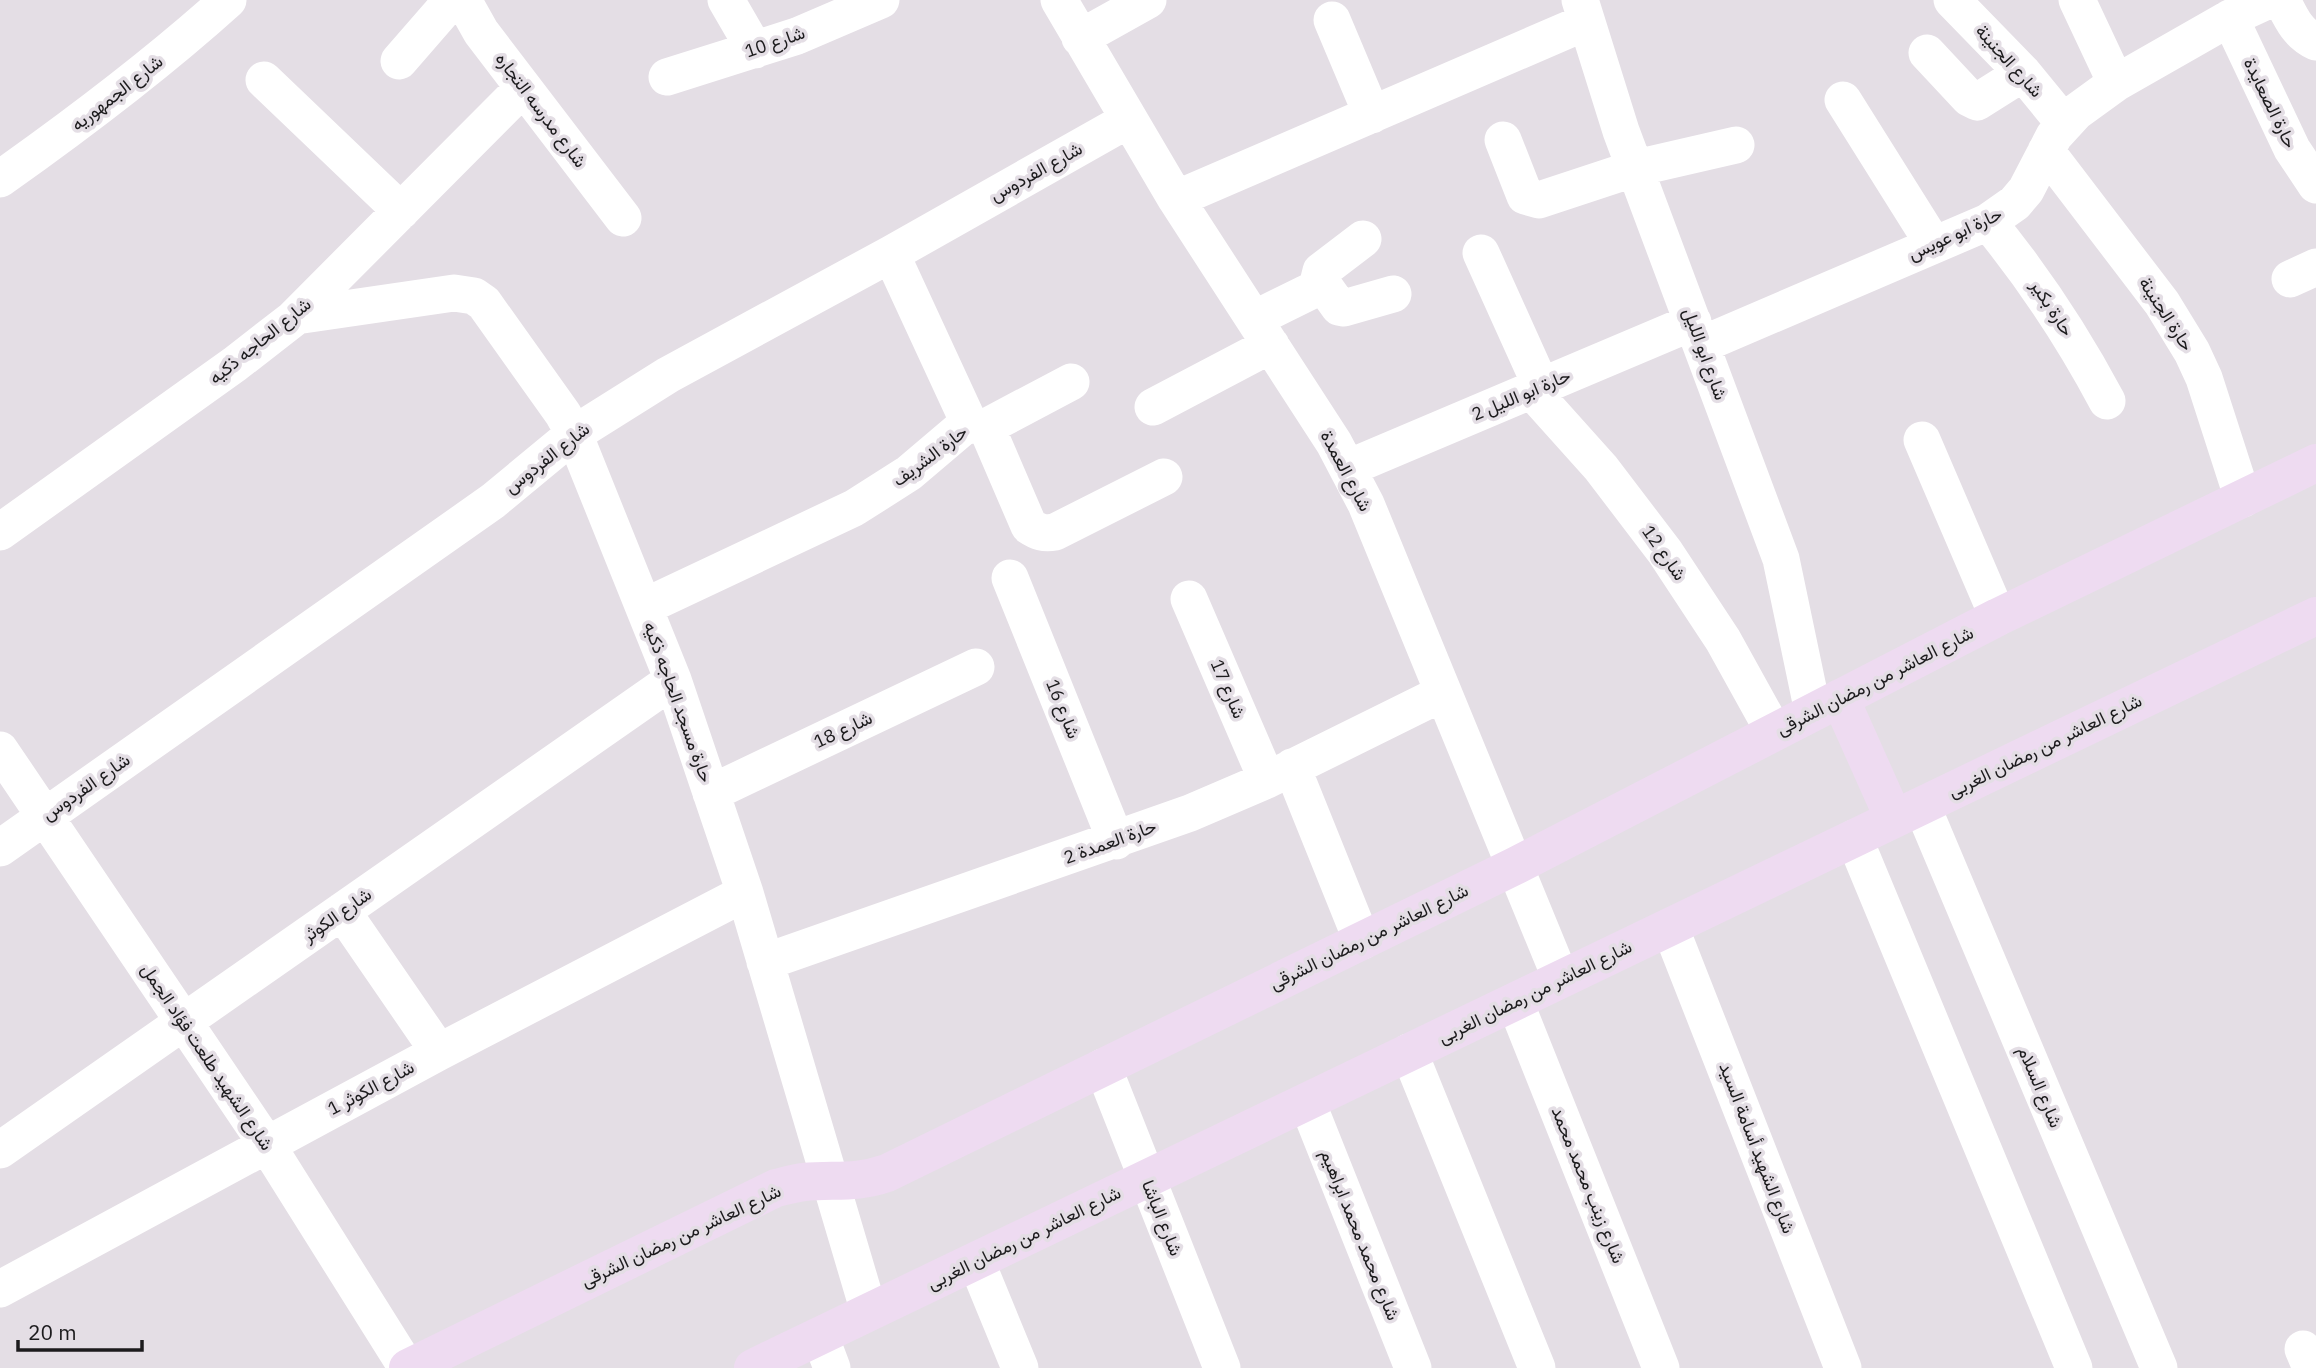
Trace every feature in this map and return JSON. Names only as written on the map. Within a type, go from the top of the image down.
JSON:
[{"type":"street","name":"شارع الجمهوريه","points":[[0,179],[131,83],[228,0]]},
{"type":"street","points":[[400,61],[452,0]]},
{"type":"street","name":"شارع مدرسه التجاره","points":[[463,0],[481,32],[623,218]]},
{"type":"street","points":[[726,0],[755,50]]},
{"type":"street","name":"شارع 10","points":[[667,76],[755,50],[837,20],[881,0]]},
{"type":"street","name":"شارع العمدة","points":[[1059,0],[1176,200],[1348,468],[1366,504],[1561,979]]},
{"type":"street","points":[[1080,38],[1147,0]]},
{"type":"street","name":"شارع الجنينة","points":[[1952,0],[2023,73],[2055,137]]},
{"type":"street","points":[[2077,0],[2116,83]]},
{"type":"street","name":"حارة ابو عويس","points":[[1697,334],[1988,222],[2003,213],[2026,190],[2055,137],[2116,83],[2230,18],[2270,0]]},
{"type":"street","points":[[2282,0],[2295,26],[2304,36],[2316,42]]},
{"type":"street","points":[[1176,200],[1372,115],[1583,11]]},
{"type":"street","name":"شارع ابو الليل","points":[[1583,11],[1636,168],[1781,559],[1827,705]]},
{"type":"street","name":"حارة الصعايدة","points":[[2230,18],[2292,149],[2316,186]]},
{"type":"street","points":[[1332,20],[1372,115]]},
{"type":"street","points":[[1927,53],[1969,98],[1977,102],[2023,73]]},
{"type":"street","points":[[264,79],[401,211]]},
{"type":"street","name":"شارع الحاجه ذكيه","points":[[0,532],[235,364],[296,316],[523,88]]},
{"type":"street","points":[[1843,100],[1934,245]]},
{"type":"street","name":"شارع الفردوس","points":[[0,848],[493,501],[574,434],[668,375],[891,254],[1128,120]]},
{"type":"street","name":"حارة الجنينة","points":[[2055,137],[2178,327],[2204,378],[2243,499]]},
{"type":"street","points":[[1503,140],[1525,196],[1533,200],[1636,168],[1736,145]]},
{"type":"street","name":"حارة بكير","points":[[1988,222],[2022,263],[2053,307],[2107,401]]},
{"type":"street","points":[[1363,239],[1321,271],[1319,279],[1339,307],[1344,309],[1393,294]]},
{"type":"street","name":"شارع 12","points":[[1481,253],[1536,389],[1665,552],[1723,640],[1774,732]]},
{"type":"street","points":[[891,254],[977,426],[1071,383]]},
{"type":"street","points":[[1153,407],[1262,332],[1323,285]]},
{"type":"street","name":"حارة مسجد الحاجه ذكيه","points":[[296,316],[454,293],[474,296],[484,303],[563,414],[574,434],[673,680],[745,893],[869,1312]]},
{"type":"street","name":"حارة ابو الليل 2","points":[[1348,468],[1536,389],[1697,334]]},
{"type":"street","name":"حارة الشريف","points":[[644,607],[853,508],[909,473],[962,428],[977,426],[989,433],[1029,526],[1046,534],[1055,532],[1164,477]]},
{"type":"street","points":[[1922,440],[1998,617]]},
{"type":"street","name":"شارع العاشر من رمضان الشرقى","points":[[408,1368],[776,1188],[803,1182],[870,1179],[887,1172],[1515,866],[1998,617],[2316,463]]},
{"type":"street","name":"شارع 16","points":[[1010,578],[1116,841]]},
{"type":"street","name":"شارع 17","points":[[1189,599],[1362,941]]},
{"type":"street","name":"شارع العاشر من رمضان الغربى","points":[[753,1368],[826,1352],[869,1312],[2316,615]]},
{"type":"street","name":"شارع 18","points":[[711,793],[976,667]]},
{"type":"street","name":"شارع الكوثر","points":[[0,1150],[673,680]]},
{"type":"street","name":"حارة العمدة 2","points":[[765,962],[1116,841],[1189,813],[1279,774],[1443,693]]},
{"type":"street","points":[[1827,705],[1908,813]]},
{"type":"street","name":"شارع الشهيد طلعت فؤاد الجمل","points":[[0,750],[267,1145],[408,1368]]},
{"type":"street","name":"شارع السلام","points":[[1908,813],[2159,1368]]},
{"type":"street","points":[[1854,838],[2074,1368]]},
{"type":"street","name":"شارع الكوثر 1","points":[[0,1289],[439,1052],[745,893]]},
{"type":"street","points":[[342,911],[439,1052]]},
{"type":"street","name":"شارع الشهيد أسامة السيد","points":[[1670,927],[1843,1368]]},
{"type":"street","name":"شارع زينب محمد محمد","points":[[1515,1002],[1661,1368]]},
{"type":"street","points":[[1409,1052],[1537,1368]]},
{"type":"street","name":"شارع الباشا","points":[[1102,1067],[1222,1368]]},
{"type":"street","name":"شارع محمد محمد ابراهيم","points":[[1307,1101],[1413,1368]]},
{"type":"street","points":[[976,1261],[1020,1368]]}]
